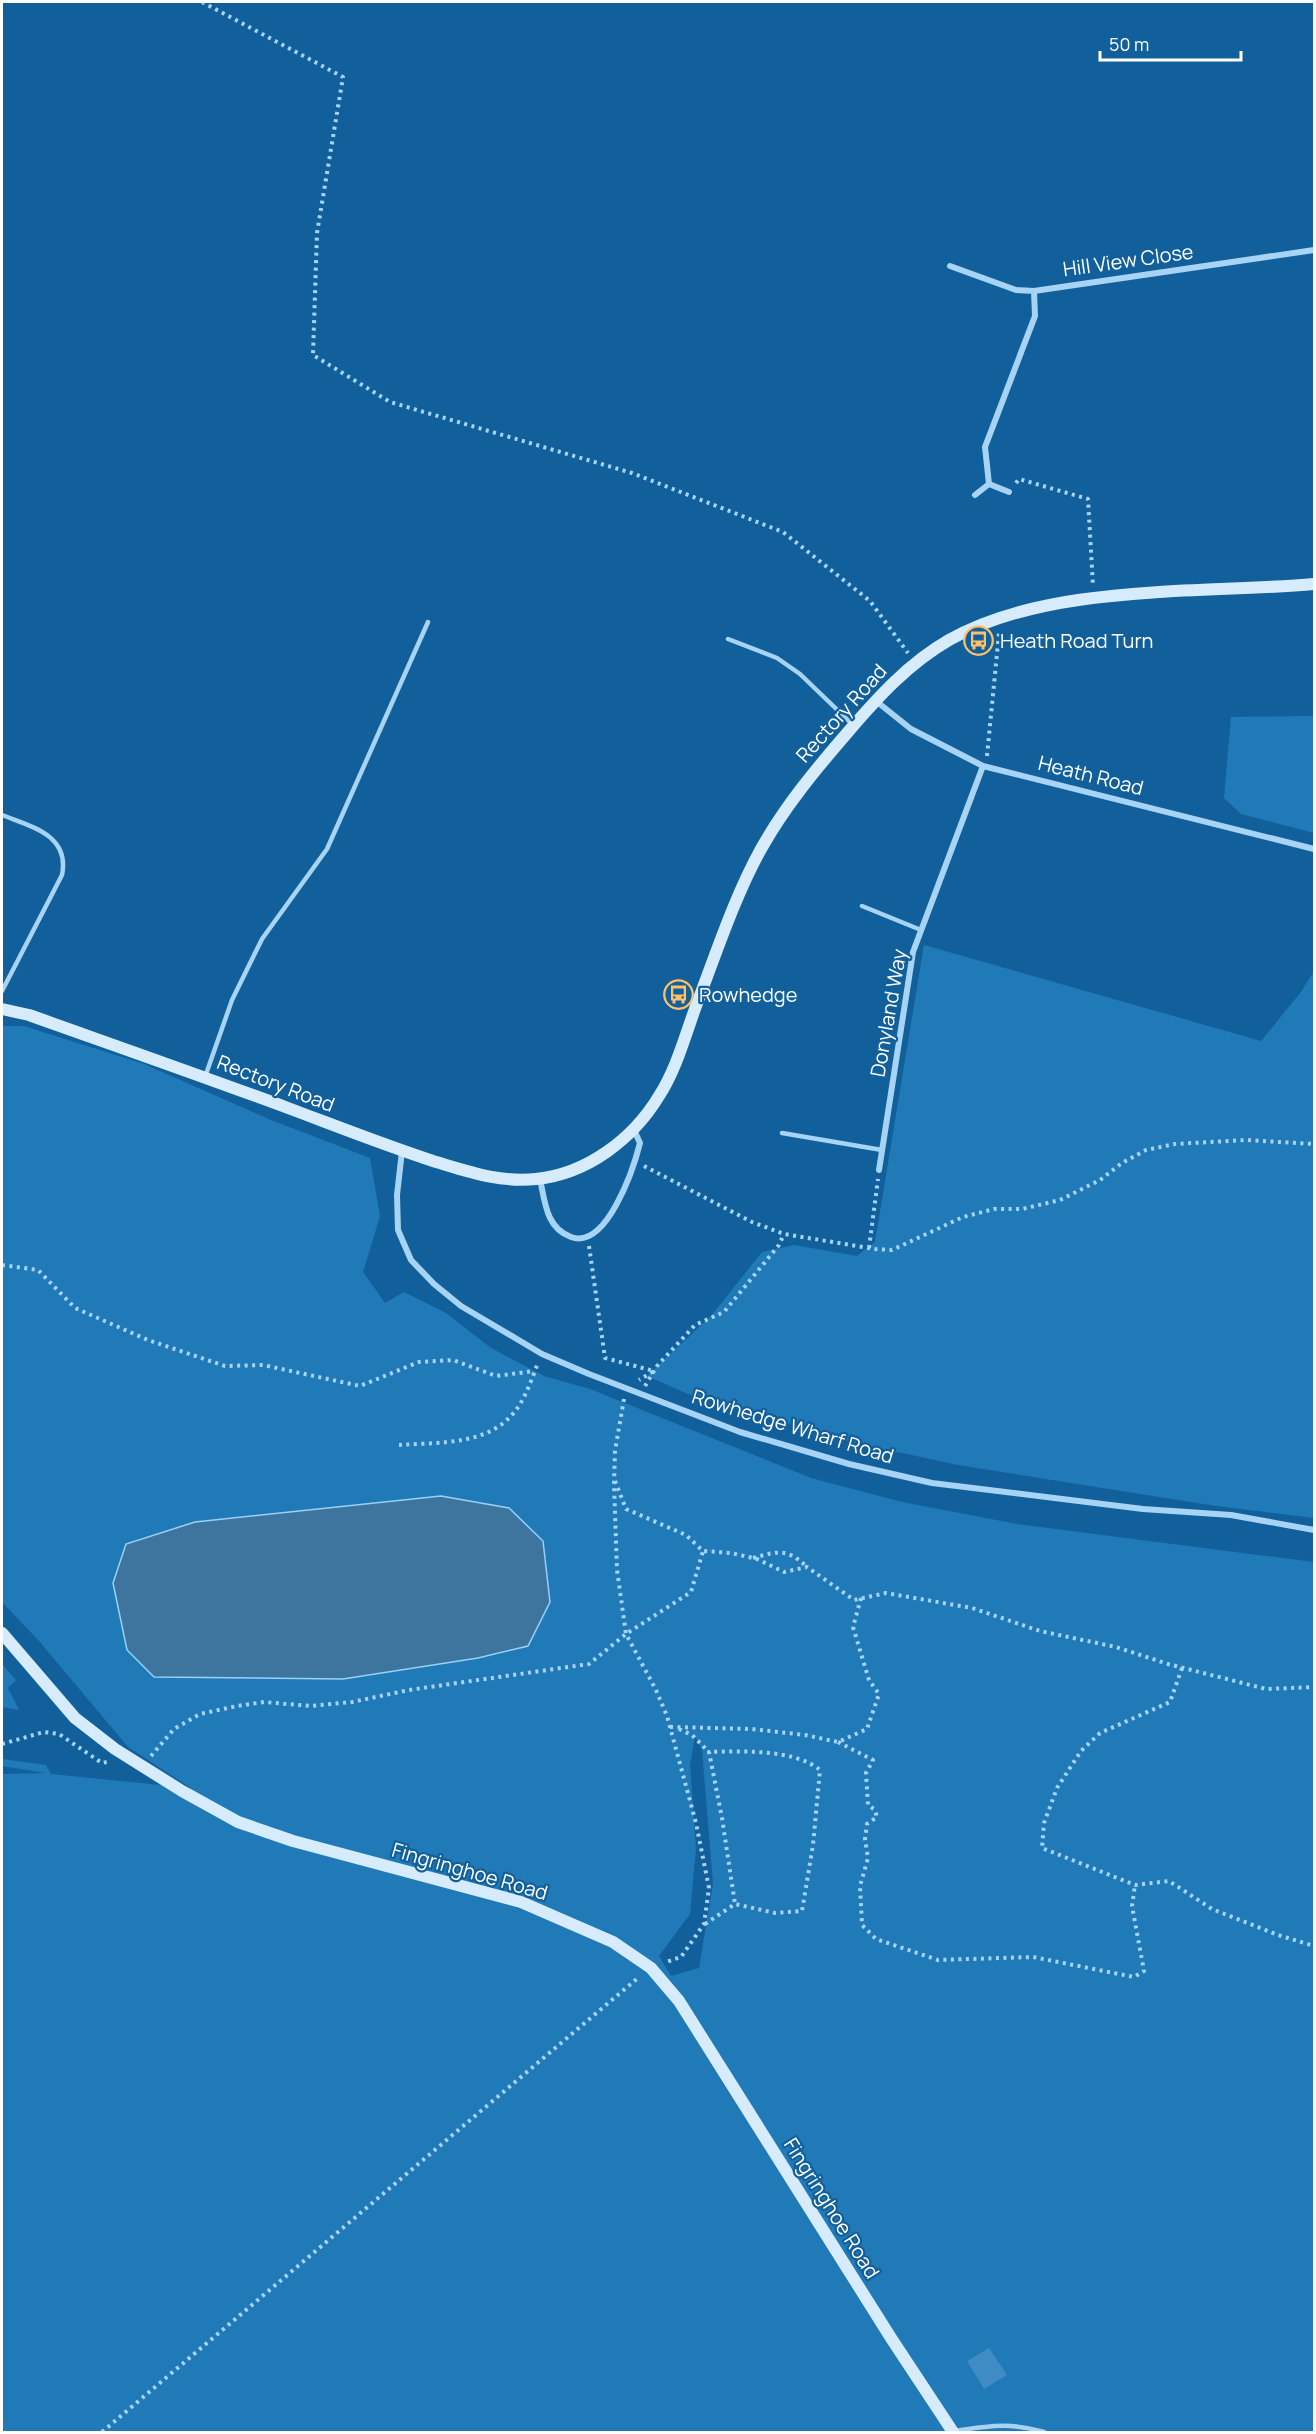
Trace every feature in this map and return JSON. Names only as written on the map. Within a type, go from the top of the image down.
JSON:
[{"type":"street","name":"Hill View Close","points":[[950,266],[1016,290],[1034,291],[1314,250]]},
{"type":"street","points":[[989,484],[985,447],[1035,316],[1034,291]]},
{"type":"street","points":[[989,484],[1009,492]]},
{"type":"street","points":[[975,495],[989,484]]},
{"type":"street","name":"Rectory Road","points":[[2,1009],[29,1015],[205,1077],[402,1151],[476,1174],[513,1180],[540,1179],[576,1168],[605,1153],[634,1130],[661,1094],[720,943],[760,852],[802,787],[875,700],[915,663],[949,640],[1001,617],[1030,608],[1094,599],[1314,584]]},
{"type":"street","name":"Heath Road","points":[[875,700],[911,729],[984,766],[1314,849]]},
{"type":"street","name":"Donyland Way","points":[[879,1170],[913,952],[984,766]]},
{"type":"street","points":[[540,1179],[551,1223],[564,1234],[576,1239],[588,1236],[599,1229],[615,1207],[635,1161],[640,1143],[634,1130]]},
{"type":"street","name":"Rowhedge Wharf Road","points":[[402,1151],[398,1230],[411,1260],[434,1284],[461,1306],[542,1354],[740,1432],[849,1464],[932,1483],[1143,1509],[1231,1515],[1314,1530]]},
{"type":"street","name":"Fingringhoe Road","points":[[2,1633],[75,1718],[143,1767],[237,1822],[292,1841],[521,1902],[613,1942],[651,1968],[678,2001],[953,2432]]},
{"type":"lane","points":[[205,1077],[232,1000],[262,939],[327,849],[428,622]]},
{"type":"lane","points":[[728,639],[777,658],[800,674],[853,726]]},
{"type":"lane","points":[[2,815],[56,841],[62,852],[64,863],[62,875],[2,991]]},
{"type":"lane","points":[[862,906],[921,930]]},
{"type":"lane","points":[[782,1133],[882,1150]]},
{"type":"lane","points":[[953,2432],[1000,2424],[1026,2427],[1044,2433]]},
{"type":"path","points":[[202,2],[343,77],[317,233],[313,355],[390,402],[632,473],[783,532],[870,600],[915,663]]},
{"type":"path","points":[[1009,492],[1019,479],[1088,499],[1094,599]]},
{"type":"path","points":[[984,766],[1001,617]]},
{"type":"path","points":[[635,1161],[752,1222],[784,1234],[892,1250],[963,1217],[994,1209],[1022,1209],[1060,1200],[1100,1180],[1122,1163],[1146,1150],[1175,1144],[1246,1140],[1314,1144]]},
{"type":"path","points":[[869,1248],[879,1170]]},
{"type":"path","points":[[640,1394],[654,1371],[695,1325],[724,1312],[779,1245],[784,1234]]},
{"type":"path","points":[[588,1236],[605,1358],[654,1371]]},
{"type":"path","points":[[2,1265],[38,1270],[75,1308],[148,1340],[225,1366],[263,1365],[360,1386],[419,1362],[453,1360],[496,1376],[534,1371]]},
{"type":"path","points":[[399,1445],[479,1437],[492,1432],[516,1410],[542,1354]]},
{"type":"path","points":[[654,1371],[626,1388],[615,1451],[617,1570],[626,1634],[656,1690],[670,1727],[696,1823],[709,1888],[704,1924]]},
{"type":"path","points":[[614,1478],[626,1509],[686,1535],[703,1551],[731,1553],[752,1558],[784,1572],[807,1567]]},
{"type":"path","points":[[143,1767],[174,1729],[200,1714],[264,1702],[311,1706],[352,1702],[409,1690],[589,1664],[626,1634],[691,1592],[703,1551]]},
{"type":"path","points":[[752,1558],[772,1552],[794,1554],[807,1567],[854,1600],[886,1593],[972,1608],[1040,1631],[1116,1647],[1182,1668],[1266,1689],[1314,1687]]},
{"type":"path","points":[[838,1742],[867,1729],[879,1694],[869,1680],[853,1627],[861,1599]]},
{"type":"path","points":[[1182,1668],[1170,1702],[1100,1733],[1081,1751],[1058,1788],[1044,1823],[1042,1848],[1135,1886],[1170,1881],[1212,1909],[1278,1935],[1314,1946]]},
{"type":"path","points":[[670,1727],[752,1729],[805,1735],[838,1742],[873,1760],[866,1773],[868,1805],[875,1810],[877,1817],[867,1824],[865,1839],[868,1858],[860,1886],[862,1925],[876,1940],[938,1960],[1033,1958],[1134,1977],[1144,1971],[1132,1906],[1135,1886]]},
{"type":"path","points":[[676,1727],[692,1735],[709,1752],[735,1904]]},
{"type":"path","points":[[2,1744],[44,1732],[59,1734],[102,1763],[132,1759]]},
{"type":"path","points":[[102,2433],[626,1987],[651,1968],[681,1957],[704,1924],[735,1904],[775,1913],[802,1911],[813,1845],[820,1770],[811,1762],[765,1752],[709,1752]]},
{"type":"shaded area","points":[[1314,716],[1314,833],[1241,814],[1224,798],[1231,717]]},
{"type":"shaded area","points":[[924,945],[1261,1041],[1301,992],[1314,971],[1314,1518],[1216,1506],[958,1465],[851,1442],[688,1394],[647,1376],[711,1316],[762,1252],[794,1245],[857,1256],[875,1242]]},
{"type":"shaded area","points":[[2,1026],[24,1026],[144,1064],[271,1120],[370,1158],[380,1216],[363,1272],[385,1303],[404,1292],[446,1313],[491,1348],[544,1376],[590,1389],[811,1478],[902,1502],[1017,1524],[1314,1562],[1314,2432],[2,2432],[2,1774],[46,1773],[2,1766],[2,1759],[46,1765],[51,1774],[191,1788],[128,1747],[40,1642],[2,1602]],"holes":[[[550,1602],[527,1646],[478,1658],[343,1679]],[[695,1736],[702,1750],[713,1884],[699,1968],[671,1976],[659,1956],[690,1914],[696,1849],[690,1765]]]},
{"type":"shaded area","points":[[441,1496],[509,1508],[543,1541],[550,1602],[528,1646],[478,1658],[343,1679],[154,1677],[127,1650],[113,1583],[126,1544],[195,1522]]},
{"type":"shaded area","points":[[2,1664],[16,1680],[8,1688],[19,1710],[2,1707]]},
{"type":"building","points":[[989,2348],[1007,2375],[984,2389],[967,2361]]},
{"type":"place","name":"Heath Road Turn","points":[[979,640]]},
{"type":"place","name":"Rowhedge","points":[[678,994]]}]
